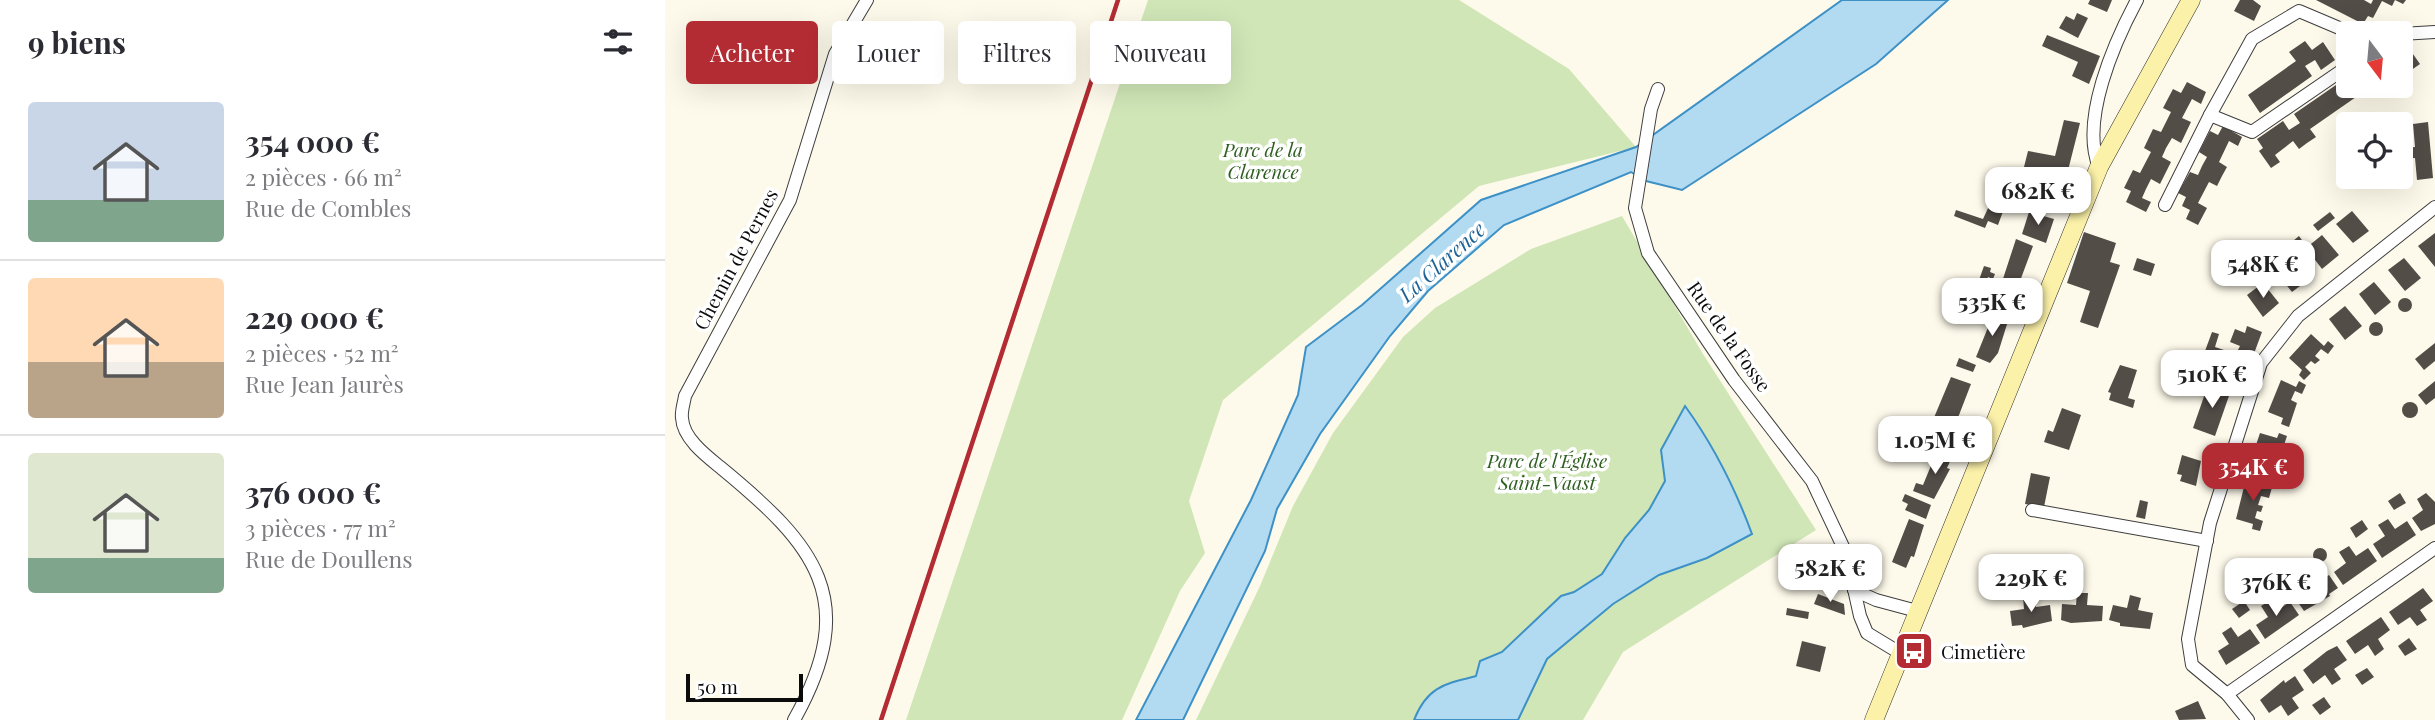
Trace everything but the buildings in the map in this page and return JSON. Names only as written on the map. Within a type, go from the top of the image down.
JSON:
[{"type":"main road","points":[[1874,720],[2099,167],[2191,0]]},
{"type":"street","name":"Chemin de Pernes","points":[[794,720],[818,668],[825,637],[825,603],[821,584],[807,555],[786,526],[768,506],[704,454],[692,441],[681,419],[685,396],[790,200],[835,54],[867,0]]},
{"type":"street","points":[[2099,167],[2092,150],[2093,116],[2123,27],[2137,0]]},
{"type":"street","points":[[2165,205],[2252,39],[2299,11],[2336,27]]},
{"type":"street","points":[[2413,33],[2435,32]]},
{"type":"street","points":[[2210,115],[2252,132],[2336,74]]},
{"type":"street","name":"Rue de la Fosse","points":[[1658,89],[1636,189],[1635,208],[1648,253],[1734,380],[1812,481],[1846,553],[1867,633],[1900,653]]},
{"type":"street","points":[[2248,720],[2227,694],[2192,665],[2188,639],[2207,541],[2261,363],[2298,316],[2435,207]]},
{"type":"street","points":[[2032,510],[2207,541]]},
{"type":"street","points":[[2227,694],[2435,548]]},
{"type":"street","points":[[1854,590],[1876,600],[1917,611]]},
{"type":"green space","name":"Parc de la Clarence","points":[[1148,0],[1459,0],[1569,69],[1636,147],[1479,186],[1223,400],[1189,501],[1205,553],[1180,591],[1122,720],[906,720],[1120,84],[1231,84],[1231,21],[1141,21]]},
{"type":"green space","name":"Parc de l'Église Saint-Vaast","points":[[1622,216],[1703,354],[1816,530],[1623,652],[1583,720],[1196,720],[1260,586],[1293,506],[1333,433],[1403,337],[1435,308],[1531,249]]},
{"type":"water","name":"La Clarence","points":[[1842,0],[1948,0],[1876,64],[1682,190],[1646,181],[1631,172],[1504,225],[1428,291],[1390,336],[1320,434],[1277,509],[1265,551],[1183,720],[1136,720],[1251,500],[1298,395],[1306,347],[1362,305],[1481,200],[1636,147]]},
{"type":"water","points":[[1685,406],[1723,468],[1752,534],[1707,558],[1659,575],[1613,604],[1547,659],[1518,720],[1414,720],[1431,694],[1446,685],[1476,676],[1480,661],[1502,652],[1561,596],[1574,592],[1602,574],[1625,538],[1649,510],[1665,481],[1661,450]]},
{"type":"railway","points":[[881,720],[1118,0]]},
{"type":"place","name":"Cimetière","points":[[1914,651]]}]
